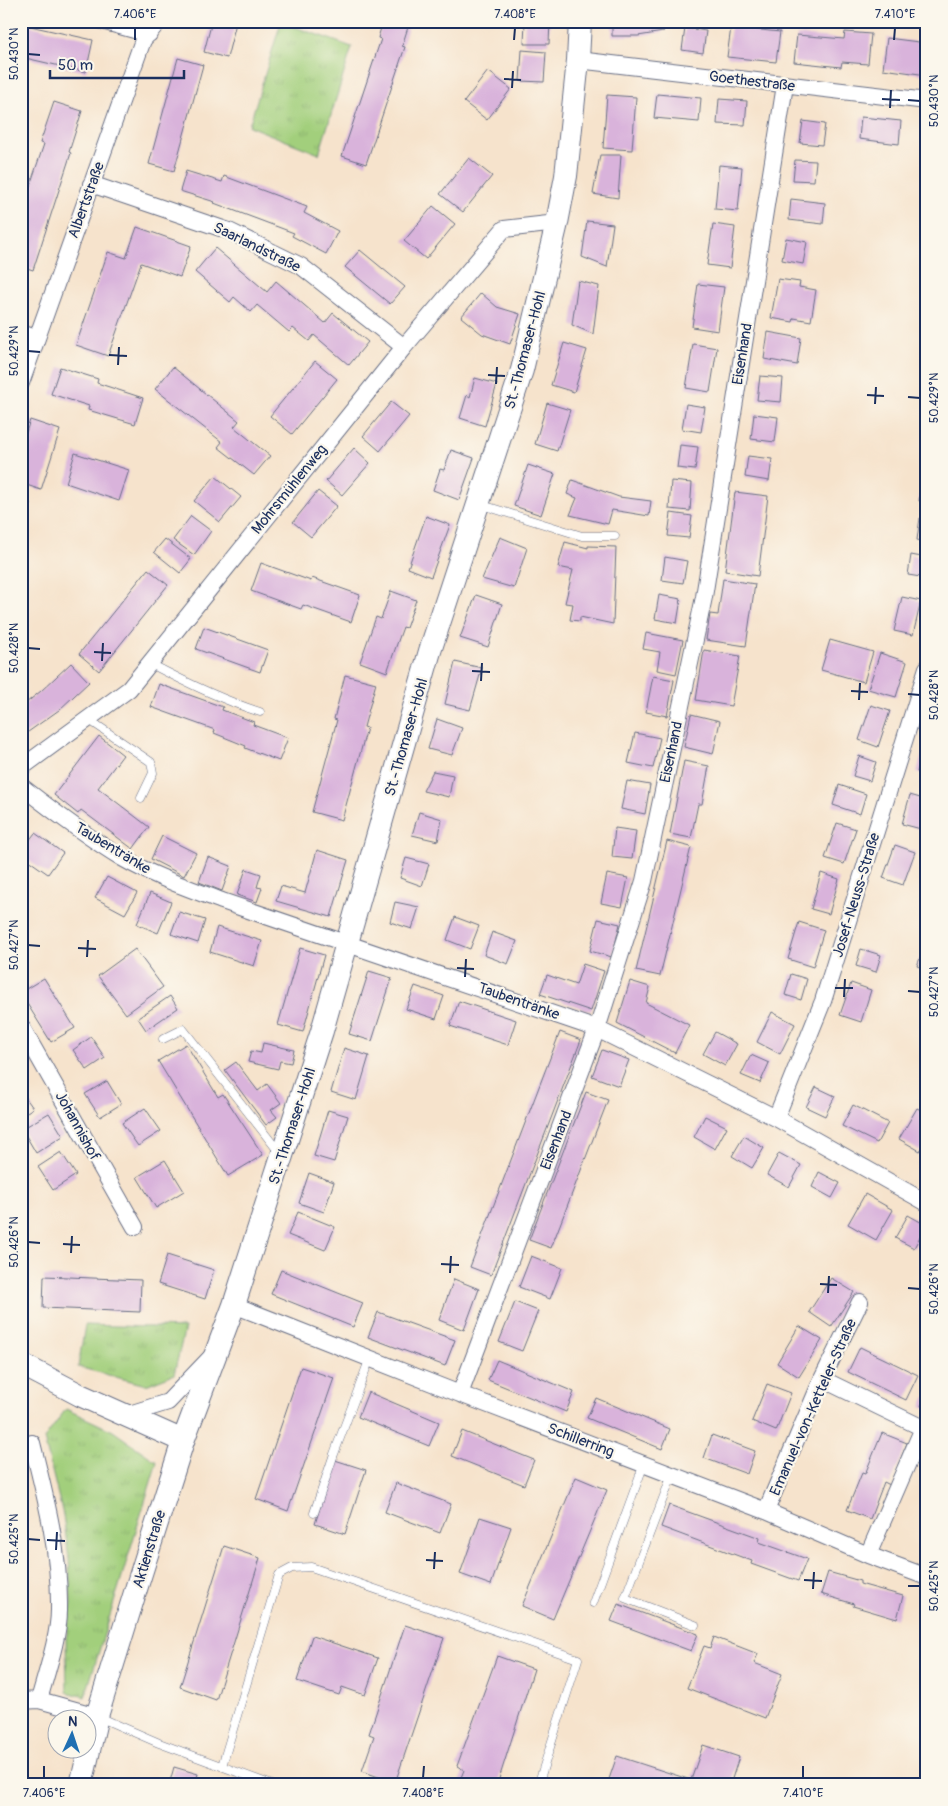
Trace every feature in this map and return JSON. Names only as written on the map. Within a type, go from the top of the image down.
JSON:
[{"type":"street","points":[[102,21],[149,34]]},
{"type":"street","name":"Albertstraße","points":[[21,383],[29,336],[91,184],[142,40],[159,21]]},
{"type":"street","name":"St.-Thomaser-Hohl","points":[[183,1442],[234,1304],[322,1031],[430,651],[522,370],[557,223],[566,176],[578,60],[580,21]]},
{"type":"street","name":"Goethestraße","points":[[578,60],[927,101]]},
{"type":"street","name":"Eisenhand","points":[[460,1394],[598,1029],[644,881],[704,597],[784,85]]},
{"type":"street","name":"Saarlandstraße","points":[[91,184],[229,231],[301,266],[404,347]]},
{"type":"street","name":"Mohrsmühlenweg","points":[[21,768],[129,689],[404,347],[504,229],[557,223]]},
{"type":"street","name":"Josef-Neuss-Straße","points":[[776,1118],[823,1002],[927,668]]},
{"type":"street","name":"Taubentränke","points":[[21,786],[71,824],[131,862],[169,880],[222,901],[598,1029],[776,1118],[926,1200]]},
{"type":"street","name":"Johannishof","points":[[21,1026],[135,1226]]},
{"type":"street","name":"Emanuel-von-Ketteler-Straße","points":[[766,1511],[822,1379],[860,1302]]},
{"type":"street","name":"Schillerring","points":[[234,1304],[460,1394],[766,1511],[868,1555],[927,1577]]},
{"type":"street","points":[[126,1415],[168,1402],[215,1353]]},
{"type":"street","points":[[21,1364],[71,1391],[183,1442]]},
{"type":"street","points":[[822,1379],[925,1429],[868,1555]]},
{"type":"street","name":"Aktienstraße","points":[[98,1716],[183,1442]]},
{"type":"street","points":[[32,1443],[51,1519],[57,1563],[59,1612],[51,1660],[39,1700]]},
{"type":"street","points":[[21,1701],[39,1700],[68,1708]]},
{"type":"street","name":"Aktienstraße","points":[[81,1785],[88,1758]]},
{"type":"lane","points":[[367,21],[376,23]]},
{"type":"lane","points":[[477,504],[582,536],[615,536]]},
{"type":"lane","points":[[149,664],[195,686],[260,712]]},
{"type":"lane","points":[[88,719],[151,762],[154,773],[141,798]]},
{"type":"lane","points":[[163,1038],[183,1029],[282,1156]]},
{"type":"lane","points":[[314,1513],[370,1358]]},
{"type":"lane","points":[[593,1604],[644,1464]]},
{"type":"lane","points":[[672,1474],[625,1598],[695,1625]]},
{"type":"lane","points":[[222,1766],[279,1576],[292,1568],[310,1567],[578,1659],[538,1785]]},
{"type":"lane","points":[[98,1716],[159,1743],[269,1784]]},
{"type":"green space","points":[[281,22],[352,47],[319,154],[249,126]]},
{"type":"green space","points":[[85,1325],[185,1328],[174,1374],[146,1385],[78,1367]]},
{"type":"green space","points":[[66,1409],[113,1431],[157,1462],[85,1697],[67,1692],[66,1639],[71,1608],[69,1559],[63,1515],[44,1439]]},
{"type":"building","points":[[212,21],[236,23],[227,58],[204,52]]},
{"type":"building","points":[[383,21],[410,21],[402,46],[405,47],[366,164],[342,156],[381,39],[378,38]]},
{"type":"building","points":[[525,21],[550,21],[549,44],[524,44]]},
{"type":"building","points":[[612,21],[666,21],[663,32],[638,36],[612,36]]},
{"type":"building","points":[[21,24],[93,40],[86,72],[21,57]]},
{"type":"building","points":[[731,27],[780,32],[776,62],[727,57]]},
{"type":"building","points":[[685,28],[706,31],[703,53],[682,50]]},
{"type":"building","points":[[845,32],[871,34],[868,64],[842,62],[841,67],[794,62],[797,35],[844,39]]},
{"type":"building","points":[[887,38],[927,43],[927,75],[883,69]]},
{"type":"building","points":[[522,50],[546,52],[544,82],[520,81]]},
{"type":"building","points":[[178,58],[203,65],[174,171],[149,164]]},
{"type":"building","points":[[488,71],[511,89],[487,120],[464,102]]},
{"type":"building","points":[[657,94],[701,98],[699,122],[654,118]]},
{"type":"building","points":[[607,95],[636,97],[632,150],[603,148]]},
{"type":"building","points":[[719,99],[747,101],[745,125],[717,124]]},
{"type":"building","points":[[54,102],[82,111],[69,152],[71,153],[33,270],[21,266],[21,212],[44,144],[40,143]]},
{"type":"building","points":[[861,117],[901,121],[899,144],[859,139]]},
{"type":"building","points":[[803,121],[825,124],[822,145],[800,143]]},
{"type":"building","points":[[600,155],[621,155],[618,198],[593,194]]},
{"type":"building","points":[[469,158],[492,176],[463,212],[440,194]]},
{"type":"building","points":[[795,160],[816,161],[814,181],[793,180]]},
{"type":"building","points":[[719,165],[742,167],[738,211],[715,209]]},
{"type":"building","points":[[186,171],[222,182],[224,176],[307,207],[304,213],[338,231],[326,254],[292,236],[294,233],[215,202],[180,191]]},
{"type":"building","points":[[791,199],[825,203],[823,224],[789,220]]},
{"type":"building","points":[[433,206],[455,224],[426,259],[404,241]]},
{"type":"building","points":[[587,221],[613,224],[607,267],[582,257]]},
{"type":"building","points":[[713,224],[735,227],[730,268],[707,265]]},
{"type":"building","points":[[137,227],[191,246],[180,277],[141,263],[108,356],[76,345],[108,252],[126,258]]},
{"type":"building","points":[[786,238],[807,242],[803,264],[782,260]]},
{"type":"building","points":[[215,248],[267,292],[276,281],[325,323],[333,313],[368,342],[349,365],[314,335],[309,341],[293,328],[289,332],[257,305],[251,312],[234,297],[230,302],[195,272]]},
{"type":"building","points":[[360,250],[405,287],[390,304],[345,267]]},
{"type":"building","points":[[778,279],[800,282],[799,287],[816,290],[811,321],[794,318],[793,322],[771,318]]},
{"type":"building","points":[[578,281],[599,286],[593,334],[572,325]]},
{"type":"building","points":[[698,284],[724,287],[718,331],[692,327]]},
{"type":"building","points":[[481,293],[497,307],[520,314],[510,344],[482,334],[461,317]]},
{"type":"building","points":[[768,332],[801,338],[797,365],[764,359]]},
{"type":"building","points":[[564,343],[587,350],[574,392],[551,385]]},
{"type":"building","points":[[693,344],[717,348],[710,392],[686,388]]},
{"type":"building","points":[[315,361],[337,379],[292,434],[270,416]]},
{"type":"building","points":[[60,367],[98,379],[97,383],[143,398],[135,424],[88,410],[89,406],[51,394]]},
{"type":"building","points":[[173,367],[239,421],[234,427],[270,456],[254,475],[218,447],[222,442],[155,389]]},
{"type":"building","points":[[760,376],[783,378],[781,402],[757,400]]},
{"type":"building","points":[[475,378],[497,384],[485,426],[460,418],[467,395],[470,397]]},
{"type":"building","points":[[391,402],[409,416],[380,451],[363,436]]},
{"type":"building","points":[[547,403],[570,410],[557,451],[535,444]]},
{"type":"building","points":[[686,404],[705,407],[701,432],[682,429]]},
{"type":"building","points":[[754,414],[778,417],[775,442],[751,439]]},
{"type":"building","points":[[30,420],[60,430],[41,490],[21,483],[21,448]]},
{"type":"building","points":[[924,442],[927,443],[927,465],[922,464]]},
{"type":"building","points":[[680,445],[698,447],[695,470],[677,468]]},
{"type":"building","points":[[354,448],[370,463],[342,495],[326,481]]},
{"type":"building","points":[[451,450],[474,458],[459,500],[433,490],[440,469],[444,470]]},
{"type":"building","points":[[75,453],[129,470],[119,501],[66,483]]},
{"type":"building","points":[[748,456],[772,459],[769,481],[745,477]]},
{"type":"building","points":[[528,465],[555,474],[541,515],[514,506]]},
{"type":"building","points":[[215,476],[241,497],[220,522],[194,501]]},
{"type":"building","points":[[922,479],[927,480],[927,502],[919,501]]},
{"type":"building","points":[[572,480],[619,497],[651,501],[649,516],[612,510],[608,524],[570,515],[577,498],[567,494]]},
{"type":"building","points":[[671,481],[692,483],[690,511],[669,509]]},
{"type":"building","points":[[318,491],[337,506],[311,537],[293,522]]},
{"type":"building","points":[[735,492],[768,496],[758,576],[725,571]]},
{"type":"building","points":[[21,501],[31,504],[22,532],[21,531]]},
{"type":"building","points":[[671,513],[692,516],[689,538],[668,536]]},
{"type":"building","points":[[191,516],[211,531],[194,555],[173,540]]},
{"type":"building","points":[[426,516],[450,525],[431,577],[408,568]]},
{"type":"building","points":[[920,518],[927,519],[927,542],[917,540]]},
{"type":"building","points":[[500,537],[527,548],[514,588],[482,579]]},
{"type":"building","points":[[165,539],[191,559],[180,573],[154,552]]},
{"type":"building","points":[[565,542],[588,548],[588,546],[616,547],[613,624],[580,617],[580,621],[570,620],[573,604],[565,603],[573,570],[558,567]]},
{"type":"building","points":[[911,555],[927,558],[927,578],[908,575]]},
{"type":"building","points":[[665,557],[687,561],[683,583],[662,580]]},
{"type":"building","points":[[261,563],[311,581],[312,578],[360,595],[351,622],[303,605],[301,609],[251,591]]},
{"type":"building","points":[[148,569],[168,585],[99,671],[79,654]]},
{"type":"building","points":[[723,579],[755,584],[746,646],[706,640],[710,614],[718,615]]},
{"type":"building","points":[[391,591],[416,600],[406,628],[403,627],[387,672],[360,662],[376,617],[381,619]]},
{"type":"building","points":[[476,595],[502,604],[488,647],[460,638]]},
{"type":"building","points":[[659,595],[681,599],[677,623],[655,619]]},
{"type":"building","points":[[902,597],[921,601],[913,635],[894,631]]},
{"type":"building","points":[[204,627],[268,650],[260,672],[196,649]]},
{"type":"building","points":[[646,633],[683,640],[676,674],[657,670],[660,652],[643,649]]},
{"type":"building","points":[[830,640],[873,652],[864,682],[821,670]]},
{"type":"building","points":[[704,650],[740,656],[731,706],[696,700]]},
{"type":"building","points":[[880,653],[907,662],[896,697],[868,689]]},
{"type":"building","points":[[455,662],[482,668],[470,710],[445,704]]},
{"type":"building","points":[[71,663],[89,682],[59,710],[21,737],[21,707]]},
{"type":"building","points":[[345,675],[376,683],[364,727],[367,728],[342,820],[312,812],[337,720],[334,719]]},
{"type":"building","points":[[653,676],[674,680],[667,716],[646,712]]},
{"type":"building","points":[[159,684],[223,707],[222,710],[254,722],[253,725],[288,738],[279,761],[245,748],[246,746],[214,733],[215,730],[151,707]]},
{"type":"building","points":[[871,705],[890,711],[878,747],[859,740]]},
{"type":"building","points":[[691,714],[720,721],[713,754],[684,747]]},
{"type":"building","points":[[437,719],[462,728],[452,755],[428,749]]},
{"type":"building","points":[[635,733],[660,738],[653,768],[628,763]]},
{"type":"building","points":[[99,736],[123,755],[98,788],[149,827],[133,849],[81,810],[78,814],[54,795]]},
{"type":"building","points":[[927,742],[927,775],[917,772]]},
{"type":"building","points":[[859,756],[876,762],[870,781],[853,776]]},
{"type":"building","points":[[684,761],[709,766],[702,804],[698,804],[691,838],[670,834]]},
{"type":"building","points":[[433,771],[453,775],[449,797],[423,791]]},
{"type":"building","points":[[627,781],[650,785],[645,814],[621,809]]},
{"type":"building","points":[[839,785],[866,794],[860,814],[833,805]]},
{"type":"building","points":[[910,795],[927,800],[927,809],[921,829],[902,824]]},
{"type":"building","points":[[419,812],[442,819],[438,841],[412,835]]},
{"type":"building","points":[[837,823],[856,829],[844,864],[825,858]]},
{"type":"building","points":[[615,828],[636,831],[632,859],[612,857]]},
{"type":"building","points":[[35,833],[63,853],[48,874],[21,855],[21,851]]},
{"type":"building","points":[[162,836],[196,853],[184,876],[151,859]]},
{"type":"building","points":[[667,841],[691,847],[660,976],[636,971]]},
{"type":"building","points":[[895,845],[915,852],[903,885],[883,878]]},
{"type":"building","points":[[317,850],[348,860],[331,917],[276,901],[281,886],[305,893]]},
{"type":"building","points":[[208,857],[231,866],[222,891],[199,882]]},
{"type":"building","points":[[406,858],[429,864],[422,886],[400,878]]},
{"type":"building","points":[[246,869],[261,874],[257,887],[262,888],[257,902],[237,895]]},
{"type":"building","points":[[821,873],[839,879],[829,914],[811,909]]},
{"type":"building","points":[[607,874],[628,878],[622,907],[601,903]]},
{"type":"building","points":[[107,877],[137,893],[125,914],[95,898]]},
{"type":"building","points":[[150,893],[171,902],[158,933],[137,924]]},
{"type":"building","points":[[395,902],[419,907],[412,929],[390,922]]},
{"type":"building","points":[[179,912],[205,920],[198,943],[171,934]]},
{"type":"building","points":[[455,917],[479,926],[470,949],[447,940]]},
{"type":"building","points":[[598,919],[620,924],[612,957],[590,951]]},
{"type":"building","points":[[799,922],[824,930],[813,967],[788,959]]},
{"type":"building","points":[[217,927],[262,941],[254,966],[210,952]]},
{"type":"building","points":[[492,932],[517,941],[508,964],[484,955]]},
{"type":"building","points":[[927,940],[927,970],[917,966]]},
{"type":"building","points":[[300,948],[324,955],[303,1032],[278,1025]]},
{"type":"building","points":[[135,949],[163,987],[126,1014],[98,976]]},
{"type":"building","points":[[861,949],[881,955],[876,972],[856,966]]},
{"type":"building","points":[[583,964],[604,971],[591,1011],[540,994],[547,975],[576,985]]},
{"type":"building","points":[[369,971],[392,978],[372,1041],[349,1034]]},
{"type":"building","points":[[791,974],[807,979],[801,1000],[785,995]]},
{"type":"building","points":[[44,978],[75,1028],[51,1042],[21,994],[21,992]]},
{"type":"building","points":[[630,981],[650,987],[646,1003],[689,1025],[675,1053],[617,1023]]},
{"type":"building","points":[[851,983],[871,990],[861,1022],[840,1015]]},
{"type":"building","points":[[415,986],[444,996],[436,1019],[406,1009]]},
{"type":"building","points":[[170,996],[178,1008],[146,1030],[138,1018]]},
{"type":"building","points":[[459,1001],[516,1020],[508,1045],[450,1026]]},
{"type":"building","points":[[772,1012],[795,1024],[780,1054],[757,1042]]},
{"type":"building","points":[[560,1032],[581,1040],[491,1275],[470,1267]]},
{"type":"building","points":[[715,1032],[737,1044],[725,1066],[703,1054]]},
{"type":"building","points":[[91,1037],[105,1058],[87,1070],[73,1050]]},
{"type":"building","points":[[263,1043],[294,1050],[291,1063],[280,1061],[278,1069],[248,1062],[251,1051],[261,1053]]},
{"type":"building","points":[[186,1044],[218,1097],[223,1094],[263,1155],[228,1176],[158,1061]]},
{"type":"building","points":[[344,1048],[369,1056],[356,1100],[331,1092]]},
{"type":"building","points":[[602,1050],[629,1060],[619,1086],[592,1076]]},
{"type":"building","points":[[751,1055],[769,1063],[760,1083],[741,1075]]},
{"type":"building","points":[[236,1062],[258,1091],[267,1084],[281,1103],[271,1110],[277,1117],[266,1125],[225,1070]]},
{"type":"building","points":[[107,1081],[121,1104],[100,1117],[85,1094]]},
{"type":"building","points":[[816,1087],[835,1096],[825,1116],[806,1107]]},
{"type":"building","points":[[21,1091],[33,1108],[21,1116]]},
{"type":"building","points":[[586,1092],[608,1100],[551,1248],[529,1240]]},
{"type":"building","points":[[853,1105],[888,1123],[877,1143],[842,1126]]},
{"type":"building","points":[[145,1108],[161,1131],[138,1146],[122,1123]]},
{"type":"building","points":[[917,1108],[927,1113],[927,1140],[920,1151],[899,1139]]},
{"type":"building","points":[[328,1110],[348,1116],[334,1162],[314,1156]]},
{"type":"building","points":[[49,1113],[63,1136],[36,1153],[22,1129]]},
{"type":"building","points":[[705,1116],[727,1127],[715,1149],[694,1137]]},
{"type":"building","points":[[744,1136],[764,1148],[752,1168],[732,1156]]},
{"type":"building","points":[[61,1152],[76,1175],[53,1190],[38,1167]]},
{"type":"building","points":[[779,1153],[801,1165],[789,1187],[767,1175]]},
{"type":"building","points":[[165,1160],[184,1191],[156,1208],[137,1177]]},
{"type":"building","points":[[819,1172],[840,1183],[832,1198],[812,1187]]},
{"type":"building","points":[[309,1173],[334,1182],[324,1212],[299,1203]]},
{"type":"building","points":[[865,1194],[893,1210],[876,1240],[848,1224]]},
{"type":"building","points":[[298,1212],[335,1227],[325,1250],[288,1235]]},
{"type":"building","points":[[908,1215],[926,1225],[914,1248],[895,1238]]},
{"type":"building","points":[[167,1255],[214,1270],[205,1299],[158,1284]]},
{"type":"building","points":[[531,1256],[562,1268],[550,1299],[519,1287]]},
{"type":"building","points":[[281,1270],[363,1303],[353,1327],[271,1294]]},
{"type":"building","points":[[44,1276],[141,1280],[140,1312],[43,1308]]},
{"type":"building","points":[[21,1278],[29,1291],[21,1295]]},
{"type":"building","points":[[831,1278],[854,1292],[831,1327],[809,1312]]},
{"type":"building","points":[[454,1279],[479,1289],[464,1330],[439,1320]]},
{"type":"building","points":[[515,1302],[538,1311],[522,1351],[499,1342]]},
{"type":"building","points":[[378,1312],[455,1340],[445,1366],[368,1337]]},
{"type":"building","points":[[799,1326],[822,1340],[799,1377],[777,1363]]},
{"type":"building","points":[[860,1347],[918,1375],[906,1400],[848,1372]]},
{"type":"building","points":[[497,1360],[574,1392],[566,1412],[488,1380]]},
{"type":"building","points":[[301,1367],[334,1378],[288,1511],[256,1499]]},
{"type":"building","points":[[767,1384],[791,1393],[776,1431],[752,1421]]},
{"type":"building","points":[[368,1392],[439,1422],[429,1446],[358,1417]]},
{"type":"building","points":[[927,1395],[927,1408],[921,1406]]},
{"type":"building","points":[[596,1398],[670,1429],[662,1449],[587,1418]]},
{"type":"building","points":[[462,1431],[534,1460],[524,1485],[452,1456]]},
{"type":"building","points":[[882,1433],[907,1443],[890,1485],[884,1482],[870,1519],[847,1510],[862,1473],[865,1474]]},
{"type":"building","points":[[712,1435],[755,1451],[747,1474],[704,1458]]},
{"type":"building","points":[[335,1460],[366,1470],[345,1534],[315,1524]]},
{"type":"building","points":[[576,1477],[607,1490],[553,1619],[522,1606]]},
{"type":"building","points":[[396,1483],[451,1504],[440,1533],[385,1512]]},
{"type":"building","points":[[669,1505],[760,1538],[759,1542],[807,1559],[798,1581],[751,1564],[752,1561],[661,1527]]},
{"type":"building","points":[[480,1517],[511,1527],[491,1585],[460,1574]]},
{"type":"building","points":[[224,1546],[260,1558],[216,1700],[180,1687]]},
{"type":"building","points":[[828,1572],[860,1581],[860,1584],[903,1596],[897,1619],[821,1594]]},
{"type":"building","points":[[618,1604],[698,1634],[691,1651],[611,1621]]},
{"type":"building","points":[[405,1625],[444,1638],[395,1783],[362,1771],[374,1736],[369,1734]]},
{"type":"building","points":[[312,1636],[378,1658],[365,1695],[342,1687],[339,1695],[297,1681]]},
{"type":"building","points":[[714,1637],[758,1654],[754,1663],[782,1674],[765,1718],[687,1688],[704,1646],[710,1648]]},
{"type":"building","points":[[497,1656],[534,1669],[498,1782],[502,1783],[502,1785],[458,1785],[464,1770],[457,1766]]},
{"type":"building","points":[[703,1745],[739,1757],[730,1785],[607,1785],[617,1756],[691,1780]]},
{"type":"building","points":[[174,1767],[198,1774],[195,1785],[169,1785]]}]
